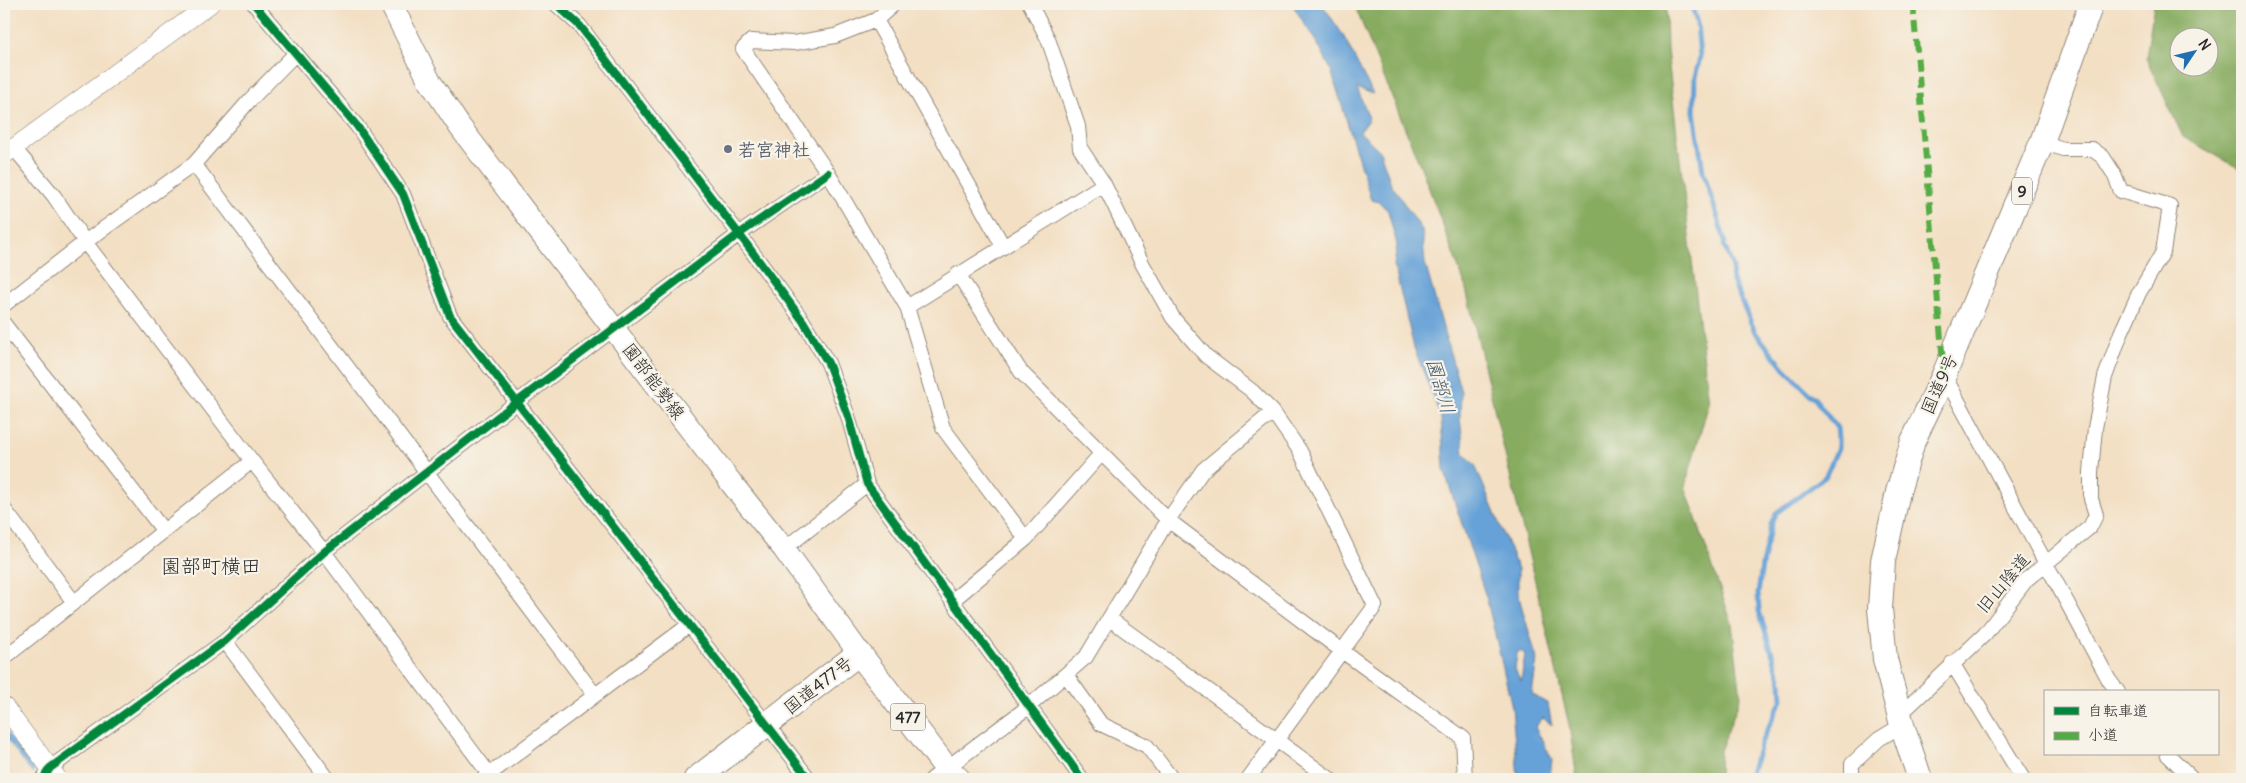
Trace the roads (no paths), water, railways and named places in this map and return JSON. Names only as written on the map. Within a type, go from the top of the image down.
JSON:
[{"type":"highway","name":"国道9号","points":[[1920,779],[1885,659],[1880,609],[1883,561],[1898,492],[1913,441],[1944,374],[2042,142],[2091,4]]},
{"type":"highway","name":"国道477号","points":[[696,779],[860,653],[946,776]]},
{"type":"main road","name":"園部能勢線","points":[[391,4],[429,80],[460,127],[732,484],[784,549],[860,653]]},
{"type":"street","points":[[210,4],[9,151],[54,196],[85,242],[324,552],[486,776],[689,625]]},
{"type":"street","points":[[254,4],[358,126],[403,194],[450,316],[809,779]]},
{"type":"street","points":[[556,4],[580,26],[803,321],[828,364],[848,416],[867,484],[1082,779]]},
{"type":"street","points":[[894,4],[876,20],[835,36],[794,43],[751,41],[742,49],[828,173],[907,307],[943,428],[1026,538]]},
{"type":"street","points":[[1030,4],[1048,38],[1078,126],[1080,148],[1104,184],[1143,265],[1173,318],[1206,356],[1252,390],[1273,412],[1300,451],[1374,606],[1248,779]]},
{"type":"street","points":[[876,20],[1003,246]]},
{"type":"street","points":[[4,305],[85,242],[194,164],[249,101],[295,54]]},
{"type":"street","points":[[2042,142],[2063,149],[2092,149],[2103,158],[2121,191],[2170,206],[2163,252],[2121,332],[2105,377],[2095,428],[2091,472],[2091,499],[2096,515],[2090,527],[2046,563],[2108,680],[2116,690]]},
{"type":"street","points":[[194,164],[595,695]]},
{"type":"street","points":[[4,706],[50,776],[225,641],[273,600],[324,552],[426,472],[739,234],[828,173]]},
{"type":"street","points":[[907,307],[1104,184]]},
{"type":"street","points":[[958,274],[1021,372],[1168,520],[1342,651],[1464,738],[1465,779]]},
{"type":"street","points":[[4,324],[163,530]]},
{"type":"street","name":"旧山陰道","points":[[1852,779],[1852,764],[1901,719],[1909,706],[1952,663],[1985,634],[2027,579],[2046,563],[1944,374]]},
{"type":"street","points":[[946,776],[1086,657],[1168,520],[1203,470],[1273,412]]},
{"type":"street","points":[[953,600],[1026,538],[1101,454]]},
{"type":"street","points":[[4,658],[73,601],[252,461]]},
{"type":"street","points":[[784,549],[867,484]]},
{"type":"street","points":[[4,509],[73,601]]},
{"type":"street","points":[[1110,618],[1330,779]]},
{"type":"street","points":[[225,641],[328,779]]},
{"type":"street","points":[[1952,663],[2023,779]]},
{"type":"street","points":[[1066,675],[1101,724],[1146,746],[1172,779]]},
{"type":"street","points":[[2169,756],[2193,779]]},
{"type":"water","name":"園部川","points":[[1292,4],[1322,4],[1343,35],[1373,94],[1357,88],[1369,118],[1360,132],[1380,151],[1391,184],[1422,230],[1425,263],[1461,392],[1460,418],[1464,453],[1475,465],[1518,569],[1518,594],[1537,659],[1532,694],[1548,704],[1552,725],[1543,718],[1535,727],[1552,759],[1550,779],[1518,779],[1512,707],[1487,600],[1444,470],[1441,417],[1414,348],[1394,265],[1397,245],[1388,211],[1379,202],[1371,200],[1331,70],[1318,45]],"holes":[[[1520,651],[1525,654],[1521,681],[1515,669],[1517,653]]]},
{"type":"waterway","points":[[1691,4],[1697,23],[1700,57],[1695,77],[1694,112],[1703,171],[1725,241],[1724,245],[1733,267],[1732,279],[1755,332],[1784,368],[1815,399],[1837,428],[1838,438],[1838,448],[1825,477],[1776,513],[1771,524],[1762,565],[1758,594],[1759,611],[1781,682],[1782,699],[1761,743],[1749,779]]},
{"type":"waterway","points":[[4,732],[32,770]]},
{"type":"place","name":"若宮神社","points":[[728,149]]},
{"type":"district","name":"園部町横田","points":[[211,565]]}]
